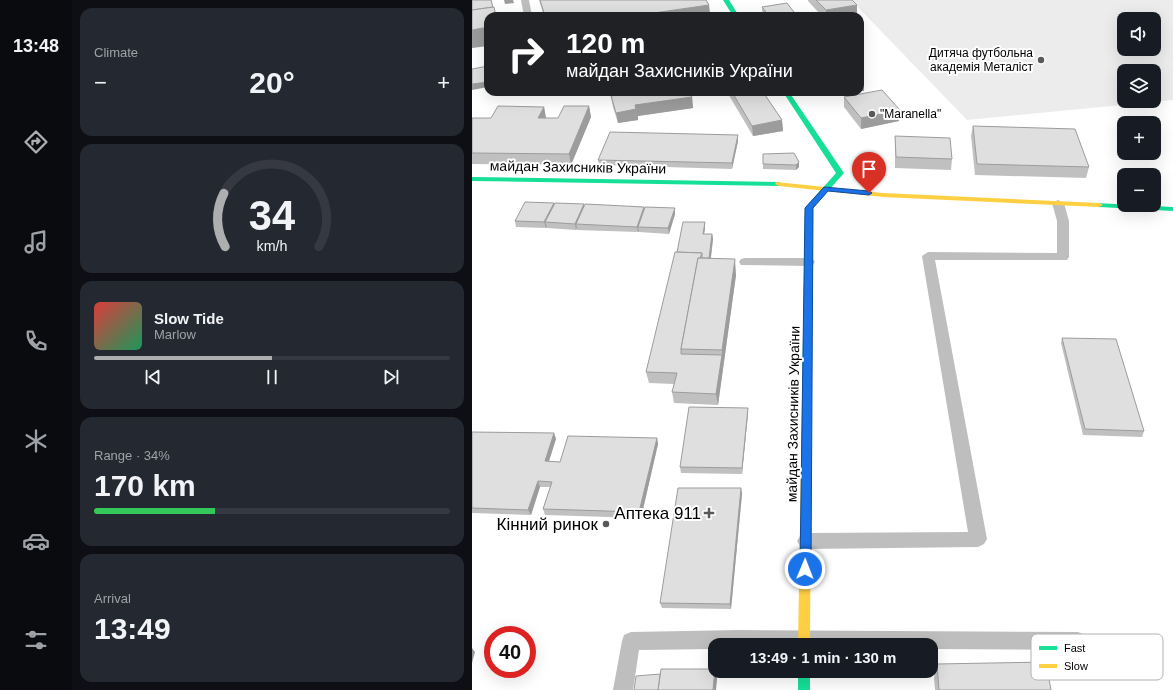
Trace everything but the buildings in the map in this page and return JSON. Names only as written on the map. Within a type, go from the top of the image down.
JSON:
[{"type":"street","points":[[726,0],[734,12]]},
{"type":"street","points":[[789,96],[840,173],[826,189]]},
{"type":"street","name":"майдан Захисників України","points":[[472,179],[778,184],[883,195],[1173,209]]},
{"type":"street","name":"майдан Захисників України","points":[[804,638],[809,208],[826,189]]},
{"type":"street","points":[[804,678],[804,690]]},
{"type":"lane","points":[[525,0],[527,12]]},
{"type":"lane","points":[[806,541],[978,539],[928,256],[1063,257],[1063,221],[1058,203]]},
{"type":"lane","points":[[745,262],[809,262]]},
{"type":"lane","points":[[623,690],[631,641],[708,641]]},
{"type":"lane","points":[[938,642],[1031,641]]},
{"type":"shaded area","name":"Дитяча футбольна академія Металіст","points":[[851,0],[1173,0],[1173,100],[1161,101],[1161,64],[1117,64],[1117,105],[967,120]]},
{"type":"traffic: fast","points":[[726,0],[734,12]]},
{"type":"traffic: fast","points":[[789,96],[840,173],[809,208],[806,463]]},
{"type":"traffic: fast","points":[[472,179],[779,184]]},
{"type":"traffic: fast","points":[[1099,205],[1173,209]]},
{"type":"traffic: fast","points":[[804,678],[804,690]]},
{"type":"traffic: slow","points":[[779,184],[883,195],[1099,205]]},
{"type":"traffic: slow","points":[[804,638],[806,463]]},
{"type":"place","name":"Дитяча футбольна академія Металіст","points":[[1041,60]]},
{"type":"place","name":"\"Maranella\"","points":[[872,114]]},
{"type":"place","name":"Аптека 911","points":[[709,513]]},
{"type":"place","name":"Кінний ринок","points":[[606,524]]},
{"type":"route","points":[[805,569],[809,208],[826,189],[869,193]]}]
